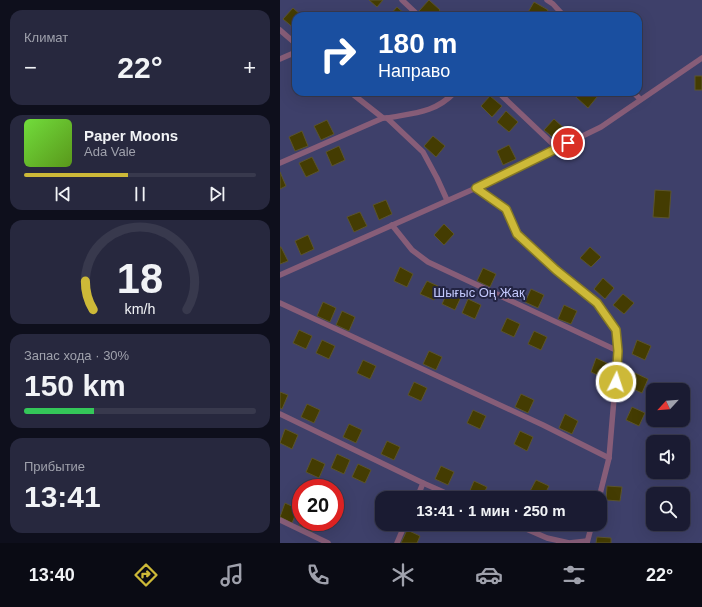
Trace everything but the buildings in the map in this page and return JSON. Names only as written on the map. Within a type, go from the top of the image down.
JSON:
[{"type":"lane","points":[[402,0],[415,12]]},
{"type":"lane","points":[[547,0],[560,12]]},
{"type":"lane","points":[[280,30],[292,40]]},
{"type":"lane","points":[[280,59],[292,54]]},
{"type":"lane","points":[[280,275],[476,188],[601,127],[702,58]]},
{"type":"lane","points":[[355,96],[385,118],[423,152],[438,178],[447,200]]},
{"type":"lane","points":[[280,163],[385,118],[428,111],[446,101],[451,96]]},
{"type":"lane","points":[[502,96],[558,149]]},
{"type":"lane","points":[[637,96],[640,99]]},
{"type":"lane","points":[[476,188],[506,209],[517,234],[556,270],[597,303],[616,330],[618,351],[609,458],[601,491]]},
{"type":"lane","points":[[392,225],[412,250],[428,262],[618,351]]},
{"type":"lane","points":[[280,303],[543,425],[609,458]]},
{"type":"lane","points":[[280,414],[441,491]]},
{"type":"lane","points":[[420,491],[423,483]]},
{"type":"lane","points":[[280,520],[328,543]]},
{"type":"lane","points":[[397,543],[402,531]]},
{"type":"lane","points":[[531,531],[547,538],[569,543],[587,542],[590,531]]},
{"type":"green space","name":"Шығыс Оң Жақ","points":[[280,0],[702,0],[702,543],[280,543]]},
{"type":"route","points":[[568,143],[476,188],[506,209],[517,234],[556,270],[597,303],[616,330],[618,351],[616,382]]}]
